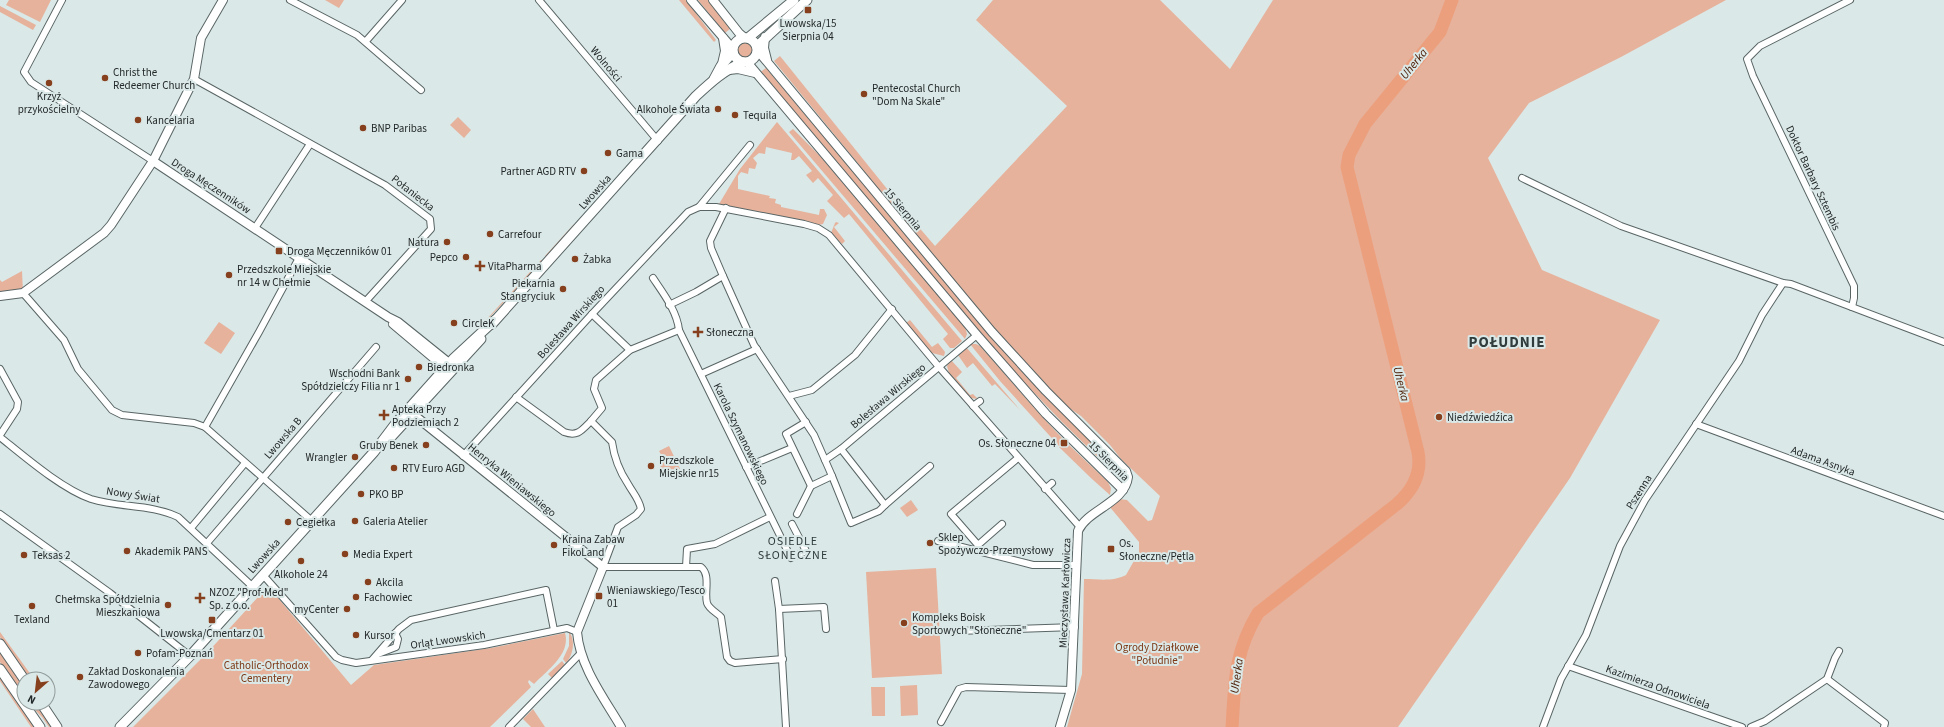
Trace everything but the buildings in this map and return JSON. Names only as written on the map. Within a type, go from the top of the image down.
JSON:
[{"type":"main road","points":[[794,0],[762,34],[755,57],[745,62],[736,59],[733,51],[736,41],[762,34],[807,0]]},
{"type":"main road","points":[[747,38],[753,40],[757,48]]},
{"type":"main road","name":"Lwowska","points":[[120,727],[190,656],[410,412],[658,141],[696,96],[724,68],[733,51]]},
{"type":"main road","name":"Lwowska","points":[[724,68],[745,62]]},
{"type":"main road","points":[[0,644],[19,671]]},
{"type":"main road","points":[[0,669],[40,727]]},
{"type":"main road","points":[[46,711],[57,727]]},
{"type":"street","name":"Droga Męczenników","points":[[62,0],[24,72],[31,82],[255,228],[365,302],[402,324],[450,368]]},
{"type":"street","points":[[0,296],[23,293],[104,233],[111,225],[153,161],[194,79],[201,38],[223,0]]},
{"type":"street","points":[[290,0],[366,41],[420,90]]},
{"type":"street","points":[[366,41],[402,0]]},
{"type":"street","name":"Wolności","points":[[539,0],[658,141]]},
{"type":"street","points":[[691,0],[733,51]]},
{"type":"street","points":[[713,0],[735,27],[747,38]]},
{"type":"street","name":"Doktor Barbary Sztembis","points":[[1850,0],[1760,46],[1747,59],[1760,90],[1854,286],[1852,307]]},
{"type":"street","points":[[735,27],[749,32],[762,34],[768,63]]},
{"type":"street","points":[[722,37],[725,51],[724,68],[738,69],[755,74]]},
{"type":"street","name":"15 Sierpnia","points":[[745,62],[1046,414],[1123,490],[1128,477],[1126,471],[1041,386],[992,332],[757,48]]},
{"type":"street","name":"Połaniecka","points":[[194,79],[385,185],[430,219],[430,229],[365,302]]},
{"type":"street","points":[[255,228],[310,144]]},
{"type":"street","name":"Bolesława Wirskiego","points":[[463,456],[592,314],[688,212],[699,207],[750,145]]},
{"type":"street","points":[[1522,178],[1620,226],[1783,283],[1791,284],[1944,342]]},
{"type":"street","name":"Bolesława Wirskiego","points":[[699,207],[726,208],[804,224],[824,231],[829,235],[939,367],[1018,458]]},
{"type":"street","points":[[726,208],[710,241],[711,248],[741,320],[756,349],[814,435],[851,523],[879,511],[930,466]]},
{"type":"street","points":[[205,427],[299,258]]},
{"type":"street","points":[[669,305],[696,292],[723,276]]},
{"type":"street","name":"Karola Szymanowskiego","points":[[653,278],[678,322],[679,330],[791,558],[806,551],[792,524]]},
{"type":"street","name":"Pszenna","points":[[1543,727],[1561,679],[1586,635],[1620,546],[1645,500],[1739,361],[1762,315],[1783,283]]},
{"type":"street","points":[[23,293],[57,330],[64,340],[78,369],[112,410],[122,415],[194,423],[205,427],[312,521]]},
{"type":"street","points":[[789,396],[812,390],[854,355],[892,309]]},
{"type":"street","points":[[592,314],[630,350]]},
{"type":"street","points":[[516,398],[564,432],[573,435],[579,433],[602,408],[594,389],[596,380],[630,350],[679,330]]},
{"type":"street","name":"Bolesława Wirskiego","points":[[825,460],[841,449],[977,335]]},
{"type":"street","name":"Lwowska B","points":[[207,544],[376,347]]},
{"type":"street","points":[[701,374],[756,349]]},
{"type":"street","points":[[0,369],[18,402],[17,409],[0,436]]},
{"type":"street","points":[[973,406],[980,401]]},
{"type":"street","name":"Henryka Wieniawskiego","points":[[410,412],[603,567]]},
{"type":"street","points":[[591,421],[612,442],[614,454],[626,483],[639,501],[641,509],[636,516],[618,527],[577,632],[580,654],[621,727]]},
{"type":"street","points":[[806,422],[786,434],[811,486]]},
{"type":"street","name":"Adama Asnyka","points":[[1696,424],[1944,516]]},
{"type":"street","name":"Nowy Świat","points":[[0,436],[70,489],[92,499],[164,510],[178,517],[253,587]]},
{"type":"street","points":[[746,467],[792,448]]},
{"type":"street","points":[[841,449],[885,505]]},
{"type":"street","points":[[978,548],[951,514],[1018,458]]},
{"type":"street","name":"Mieczysława Karłowicza","points":[[1018,458],[1080,527],[1076,565],[1075,627],[1071,690],[1060,727]]},
{"type":"street","points":[[191,528],[245,462]]},
{"type":"street","points":[[797,514],[811,486],[832,476]]},
{"type":"street","points":[[1045,489],[1052,483]]},
{"type":"street","points":[[1080,527],[1123,490]]},
{"type":"street","points":[[0,514],[110,594],[190,656]]},
{"type":"street","points":[[686,567],[687,549],[715,544],[770,517]]},
{"type":"street","points":[[978,548],[1002,524]]},
{"type":"street","points":[[938,541],[978,548],[1033,565],[1076,565]]},
{"type":"street","points":[[603,567],[699,567],[704,570],[707,602],[710,608],[721,617],[727,657],[730,661],[735,663],[783,659]]},
{"type":"street","name":"Orląt Lwowskich","points":[[263,574],[336,657],[356,663],[484,645],[567,628],[577,632]]},
{"type":"street","points":[[775,581],[780,609],[786,727]]},
{"type":"street","points":[[372,660],[395,633],[405,623],[411,620],[546,590],[554,630]]},
{"type":"street","points":[[780,609],[824,607],[826,630]]},
{"type":"street","points":[[957,631],[1075,627]]},
{"type":"street","points":[[1752,727],[1764,721],[1827,679],[1839,651]]},
{"type":"street","points":[[509,727],[580,654]]},
{"type":"street","name":"Kazimierza Odnowiciela","points":[[1568,666],[1742,727]]},
{"type":"street","points":[[1827,679],[1885,723],[1884,727]]},
{"type":"street","points":[[941,722],[960,689],[966,686],[1071,690]]},
{"type":"green space","points":[[9,0],[51,0],[40,22],[6,5]]},
{"type":"green space","points":[[325,0],[344,0],[339,8]]},
{"type":"green space","points":[[679,0],[686,0],[716,40],[714,42]]},
{"type":"green space","points":[[698,0],[708,0],[731,28],[725,33]]},
{"type":"green space","name":"Ogrody Działkowe \"Południe\"","points":[[993,0],[1160,0],[1230,69],[1273,0],[1726,0],[1621,57],[1529,103],[1488,158],[1542,270],[1660,320],[1570,478],[1398,727],[1067,727],[1082,674],[1084,579],[1116,579],[1126,575],[1139,552],[1139,542],[1109,506],[1119,499],[1127,500],[1148,521],[1152,520],[1160,496],[1121,459],[1110,445],[1081,416],[1066,406],[1032,371],[995,330],[896,210],[904,210],[935,246],[1067,106],[976,20]],"holes":[[[1353,538],[1255,617],[1270,603]]]},
{"type":"green space","points":[[0,6],[36,25],[33,30],[0,12]]},
{"type":"green space","points":[[742,42],[748,42],[753,47],[751,56],[748,58],[742,58],[737,53],[737,47]]},
{"type":"green space","points":[[780,56],[900,205],[892,205],[774,61]]},
{"type":"green space","points":[[766,68],[1001,348],[1122,472],[1122,478],[1118,477],[1061,421],[1000,357],[759,73]]},
{"type":"green space","points":[[458,117],[471,130],[464,138],[450,125]]},
{"type":"green space","points":[[777,122],[962,341],[954,348],[950,348],[943,339],[948,334],[849,214],[844,218],[827,201],[833,195],[818,178],[813,183],[806,175],[812,171],[799,156],[794,160],[791,160],[792,153],[766,147],[765,154],[759,153],[753,158],[757,163],[755,169],[749,168],[748,174],[741,172],[738,176],[738,189],[770,196],[769,198],[776,199],[775,203],[781,205],[781,207],[819,215],[820,209],[824,209],[827,215],[823,224],[818,225],[719,204],[740,169]]},
{"type":"green space","points":[[793,129],[821,157],[965,327],[967,334],[965,339],[789,132]]},
{"type":"green space","points":[[836,222],[839,223],[834,227],[845,241],[842,244],[831,233]]},
{"type":"green space","points":[[574,224],[572,228],[546,257],[545,256]]},
{"type":"green space","points":[[541,260],[543,261],[464,344]]},
{"type":"green space","points":[[22,271],[23,293],[0,295],[0,280],[2,282]]},
{"type":"green space","points":[[910,320],[932,347],[938,343],[945,352],[944,356],[932,353],[906,323]]},
{"type":"green space","points":[[219,322],[235,333],[221,354],[204,343]]},
{"type":"green space","points":[[970,344],[980,346],[1063,439],[1061,441],[1064,444],[1059,446],[1000,381]]},
{"type":"green space","points":[[966,347],[1021,411],[995,384],[992,386],[973,363],[967,368],[958,355]]},
{"type":"green space","points":[[951,360],[962,372],[956,378],[970,395],[973,394],[978,399],[970,398],[949,373],[947,366]]},
{"type":"green space","points":[[1065,445],[1067,447],[1069,445],[1108,482],[1111,488],[1110,495],[1059,447]]},
{"type":"green space","points":[[669,446],[681,471],[666,478],[658,461],[663,458],[659,451]]},
{"type":"green space","points":[[911,500],[918,510],[907,517],[900,508]]},
{"type":"green space","name":"Kompleks Boisk Sportowych \"Słoneczne\"","points":[[936,568],[942,674],[872,678],[866,572]]},
{"type":"green space","name":"Catholic-Orthodox Cementery","points":[[268,586],[351,685],[374,665],[491,648],[565,633],[565,648],[557,661],[534,684],[529,680],[528,682],[531,687],[490,727],[133,727],[207,653]]},
{"type":"green space","points":[[0,632],[28,671],[24,671],[0,637]]},
{"type":"green space","points":[[569,632],[573,643],[573,648],[566,663],[563,659],[569,646]]},
{"type":"green space","points":[[0,650],[16,673],[16,685],[0,662]]},
{"type":"green space","points":[[562,661],[565,665],[552,678],[548,674]]},
{"type":"green space","points":[[0,676],[16,699],[16,705],[0,681]]},
{"type":"green space","points":[[917,685],[918,715],[901,716],[900,686]]},
{"type":"green space","points":[[871,687],[885,687],[885,716],[872,716]]},
{"type":"green space","points":[[533,709],[545,727],[531,727],[523,719]]},
{"type":"green space","points":[[20,711],[24,711],[35,727],[31,727]]},
{"type":"green space","points":[[36,711],[42,711],[53,727],[49,727]]},
{"type":"waterway","name":"Uherka","points":[[1232,727],[1237,668],[1244,641],[1258,613],[1403,499],[1415,481],[1419,467],[1418,452],[1347,167],[1349,155],[1365,124],[1440,32],[1452,0]]},
{"type":"place","name":"Lwowska/15 Sierpnia 04","points":[[808,10]]},
{"type":"place","name":"Christ the Redeemer Church","points":[[105,78]]},
{"type":"place","name":"Krzyż przykościelny","points":[[49,83]]},
{"type":"place","name":"Pentecostal Church \"Dom Na Skale\"","points":[[864,94]]},
{"type":"place","name":"Alkohole Świata","points":[[718,109]]},
{"type":"place","name":"Tequila","points":[[735,115]]},
{"type":"place","name":"Kancelaria","points":[[138,120]]},
{"type":"place","name":"BNP Paribas","points":[[363,128]]},
{"type":"place","name":"Gama","points":[[608,153]]},
{"type":"place","name":"Partner AGD RTV","points":[[584,171]]},
{"type":"place","name":"Carrefour","points":[[490,234]]},
{"type":"place","name":"Natura","points":[[447,242]]},
{"type":"place","name":"Droga Męczenników 01","points":[[279,251]]},
{"type":"place","name":"Pepco","points":[[466,257]]},
{"type":"place","name":"Żabka","points":[[575,259]]},
{"type":"place","name":"VitaPharma","points":[[480,266]]},
{"type":"place","name":"Przedszkole Miejskie nr 14 w Chełmie","points":[[229,275]]},
{"type":"place","name":"Piekarnia Stangryciuk","points":[[563,289]]},
{"type":"place","name":"CircleK","points":[[454,323]]},
{"type":"place","name":"Słoneczna","points":[[698,332]]},
{"type":"place","name":"Biedronka","points":[[419,367]]},
{"type":"place","name":"Wschodni Bank Spółdzielczy Filia nr 1","points":[[408,379]]},
{"type":"place","name":"Apteka Przy Podziemiach 2","points":[[384,415]]},
{"type":"place","name":"Niedźwiedźica","points":[[1439,417]]},
{"type":"place","name":"Os. Słoneczne 04","points":[[1064,443]]},
{"type":"place","name":"Gruby Benek","points":[[426,445]]},
{"type":"place","name":"Wrangler","points":[[355,457]]},
{"type":"place","name":"Przedszkole Miejskie nr15","points":[[651,466]]},
{"type":"place","name":"RTV Euro AGD","points":[[394,468]]},
{"type":"place","name":"PKO BP","points":[[361,494]]},
{"type":"place","name":"Galeria Atelier","points":[[355,521]]},
{"type":"place","name":"Cegiełka","points":[[288,522]]},
{"type":"place","name":"Sklep Spożywczo-Przemysłowy","points":[[930,543]]},
{"type":"place","name":"Kraina Zabaw FikoLand","points":[[554,545]]},
{"type":"place","name":"Os. Słoneczne/Pętla","points":[[1111,549]]},
{"type":"place","name":"Akademik PANS","points":[[127,551]]},
{"type":"place","name":"Media Expert","points":[[345,554]]},
{"type":"place","name":"Teksas 2","points":[[24,555]]},
{"type":"place","name":"Alkohole 24","points":[[301,561]]},
{"type":"place","name":"Akcila","points":[[368,582]]},
{"type":"place","name":"Wieniawskiego/Tesco 01","points":[[599,596]]},
{"type":"place","name":"Fachowiec","points":[[356,597]]},
{"type":"place","name":"NZOZ \"Prof-Med\" Sp. z o.o.","points":[[200,598]]},
{"type":"place","name":"Chełmska Spółdzielnia Mieszkaniowa","points":[[168,605]]},
{"type":"place","name":"Texland","points":[[32,606]]},
{"type":"place","name":"myCenter","points":[[347,609]]},
{"type":"place","name":"Lwowska/Cmentarz 01","points":[[212,620]]},
{"type":"place","name":"Kompleks Boisk Sportowych \"Słoneczne\"","points":[[904,623]]},
{"type":"place","name":"Kursor","points":[[356,635]]},
{"type":"place","name":"Pofam-Poznań","points":[[138,653]]},
{"type":"place","name":"Zakład Doskonalenia Zawodowego","points":[[80,677]]},
{"type":"district","name":"POŁUDNIE","points":[[1507,342]]},
{"type":"district","name":"OSIEDLE SŁONECZNE","points":[[793,548]]}]
